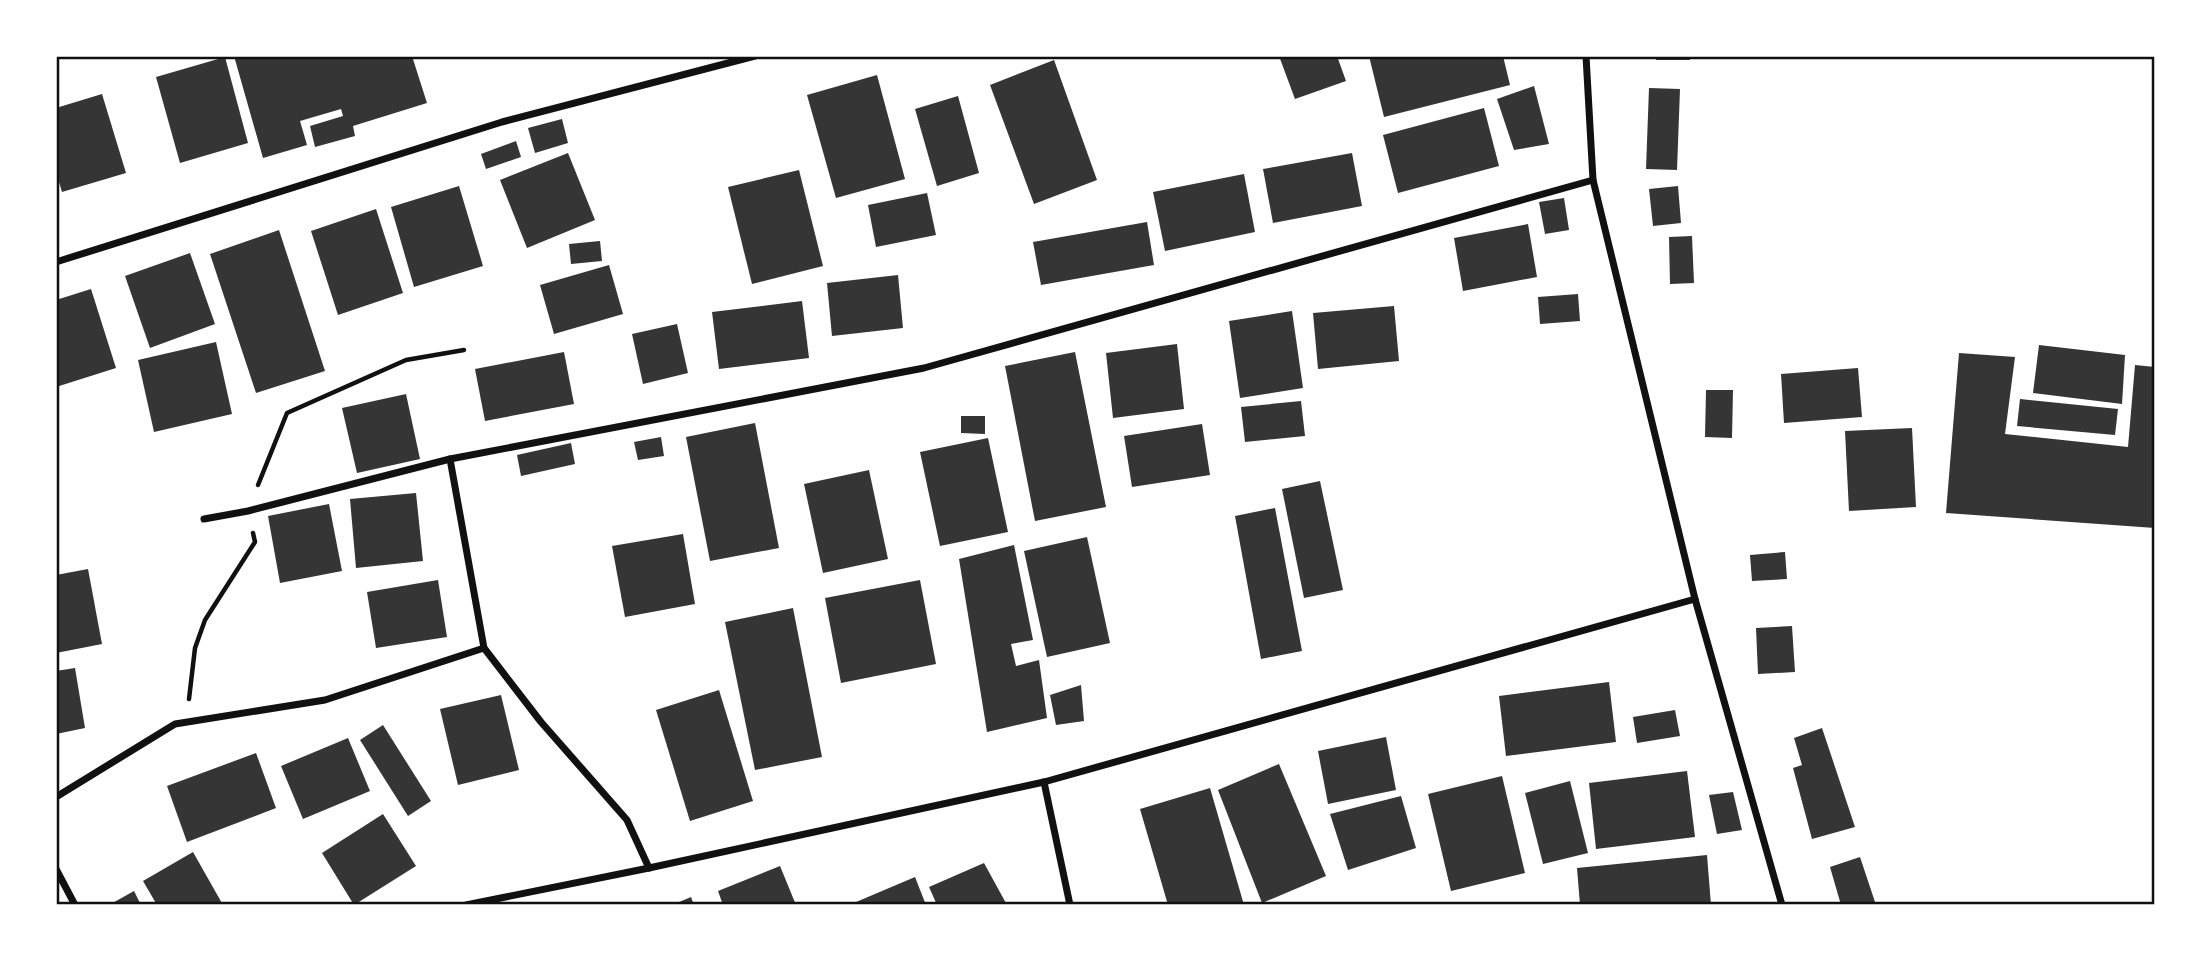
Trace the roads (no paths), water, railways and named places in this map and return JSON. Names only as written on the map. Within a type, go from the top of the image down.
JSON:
[{"type":"street","points":[[56,262],[502,122],[755,56]]},
{"type":"street","points":[[1586,56],[1593,180],[1695,599],[1782,905]]},
{"type":"street","points":[[204,519],[248,512],[450,458],[924,368],[1593,180]]},
{"type":"street","points":[[450,458],[484,648],[541,722],[627,821],[649,868]]},
{"type":"street","points":[[466,905],[1044,782],[1695,599]]},
{"type":"street","points":[[56,797],[175,724],[325,700],[484,648]]},
{"type":"street","points":[[1044,782],[1070,905]]},
{"type":"street","points":[[56,869],[75,905]]}]
